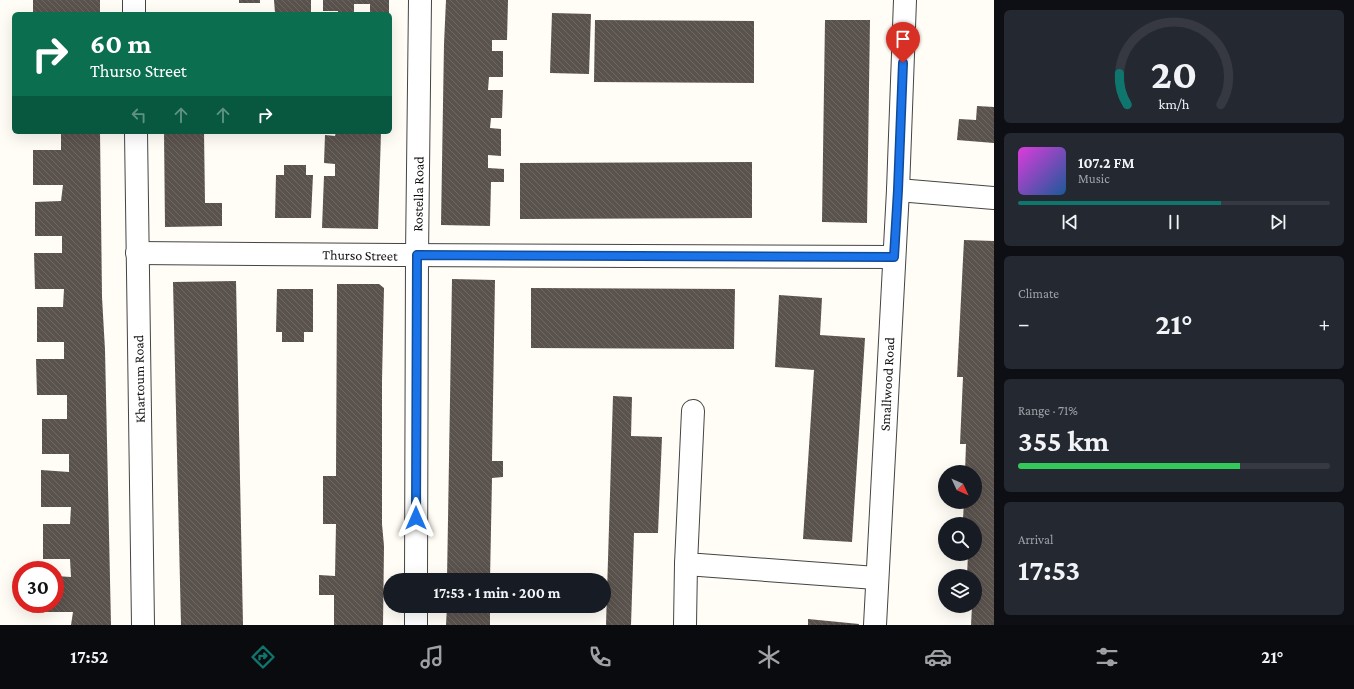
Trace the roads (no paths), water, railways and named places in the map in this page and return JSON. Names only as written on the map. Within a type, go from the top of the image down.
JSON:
[{"type":"street","points":[[134,0],[134,12]]},
{"type":"street","name":"Rostella Road","points":[[416,573],[417,255],[420,0]]},
{"type":"street","name":"Smallwood Road","points":[[874,625],[898,190],[906,0]]},
{"type":"street","name":"Khartoum Road","points":[[136,134],[143,625]]},
{"type":"street","points":[[898,190],[994,198]]},
{"type":"street","name":"Thurso Street","points":[[137,253],[894,257]]},
{"type":"street","points":[[685,625],[686,564],[693,410]]},
{"type":"street","points":[[686,564],[876,578]]},
{"type":"street","points":[[416,613],[416,625]]}]
